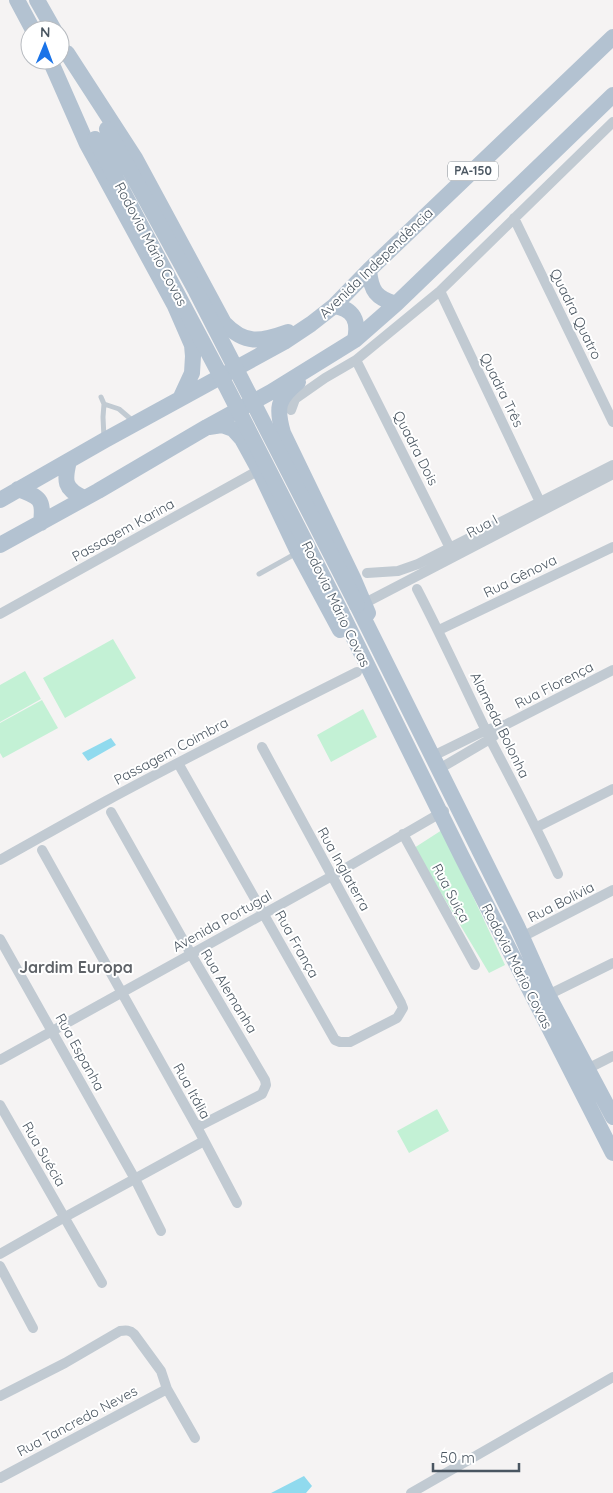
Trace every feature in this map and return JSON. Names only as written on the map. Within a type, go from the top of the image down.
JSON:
[{"type":"main road","points":[[17,0],[28,20]]},
{"type":"main road","points":[[36,0],[48,20]]},
{"type":"main road","name":"Avenida Independência","points":[[0,500],[284,342],[311,324],[334,306],[369,270],[613,37]]},
{"type":"main road","points":[[70,58],[136,158],[224,323],[234,333],[246,339],[263,339],[281,335],[311,324]]},
{"type":"main road","name":"Rodovia Mário Covas","points":[[70,60],[196,291],[361,604],[383,656],[522,937],[548,995],[613,1117]]},
{"type":"main road","points":[[54,70],[87,144],[175,306],[192,345],[192,373],[180,399]]},
{"type":"main road","name":"Rodovia Mário Covas","points":[[56,70],[226,386],[341,612],[362,669],[440,813],[613,1153]]},
{"type":"main road","name":"PA-150","points":[[207,428],[271,392],[355,340],[396,304],[613,95]]},
{"type":"main road","points":[[369,270],[373,289],[378,296],[396,304]]},
{"type":"main road","points":[[334,306],[348,310],[353,316],[357,330],[355,340]]},
{"type":"main road","points":[[327,358],[286,392],[280,405],[279,420],[283,433],[361,604]]},
{"type":"main road","points":[[0,545],[207,428],[222,425],[233,428],[242,438],[298,552],[362,669]]},
{"type":"main road","points":[[69,461],[65,476],[67,485],[74,493],[84,498]]},
{"type":"main road","points":[[18,489],[34,495],[40,502],[42,510],[41,522]]},
{"type":"street","points":[[291,410],[295,399],[325,378],[356,360],[440,291],[613,122]]},
{"type":"street","name":"Quadra Quatro","points":[[514,218],[613,422]]},
{"type":"street","name":"Quadra Três","points":[[440,291],[540,502]]},
{"type":"street","name":"Quadra Dois","points":[[356,360],[450,548]]},
{"type":"street","points":[[367,573],[398,571],[408,568],[613,465]]},
{"type":"street","name":"Passagem Karina","points":[[0,614],[259,470]]},
{"type":"street","name":"Rua I","points":[[361,604],[613,474]]},
{"type":"street","name":"Rua Gênova","points":[[438,630],[613,547]]},
{"type":"street","name":"Alameda Bolonha","points":[[417,589],[488,735],[537,827],[558,874]]},
{"type":"street","name":"Passagem Coimbra","points":[[0,860],[178,763],[362,669]]},
{"type":"street","name":"Rua Florença","points":[[436,763],[507,724],[613,670]]},
{"type":"street","name":"Rua Inglaterra","points":[[262,747],[401,1003]]},
{"type":"street","name":"Rua França","points":[[178,763],[335,1040],[350,1042],[397,1018],[403,1008],[401,1003]]},
{"type":"street","points":[[537,827],[613,789]]},
{"type":"street","name":"Avenida Portugal","points":[[0,1060],[332,876],[456,804]]},
{"type":"street","name":"Rua Alemanha","points":[[112,812],[191,954],[265,1080],[265,1089],[262,1094],[197,1127]]},
{"type":"street","name":"Rua Suiça","points":[[403,834],[475,965]]},
{"type":"street","name":"Rua Itália","points":[[0,1254],[204,1142],[42,850]]},
{"type":"street","name":"Rua Bolívia","points":[[522,937],[613,890]]},
{"type":"street","name":"Rua Espanha","points":[[0,939],[135,1179],[161,1231]]},
{"type":"street","points":[[548,995],[613,963]]},
{"type":"street","points":[[587,1069],[613,1056]]},
{"type":"street","name":"Rua Suécia","points":[[0,1104],[102,1284]]},
{"type":"street","points":[[204,1142],[237,1203]]},
{"type":"street","points":[[0,1266],[33,1328]]},
{"type":"street","points":[[0,1396],[120,1331],[131,1331],[161,1371],[167,1389],[194,1438]]},
{"type":"street","points":[[411,1493],[613,1377]]},
{"type":"street","name":"Rua Tancredo Neves","points":[[0,1478],[167,1389]]},
{"type":"lane","points":[[101,397],[104,404],[105,440]]},
{"type":"lane","points":[[104,404],[119,409],[136,424]]},
{"type":"lane","points":[[259,574],[298,552]]},
{"type":"green space","points":[[113,639],[136,678],[65,718],[43,678]]},
{"type":"green space","points":[[25,671],[41,699],[0,722],[0,685]]},
{"type":"green space","points":[[42,700],[58,728],[3,758],[0,753],[0,723]]},
{"type":"green space","points":[[363,709],[377,737],[331,762],[317,735]]},
{"type":"green space","points":[[442,830],[505,965],[489,973],[414,848]]},
{"type":"green space","points":[[437,1109],[449,1131],[409,1153],[397,1131]]},
{"type":"water","points":[[111,738],[116,745],[88,761],[82,753]]},
{"type":"water","points":[[304,1476],[312,1486],[306,1493],[271,1493]]},
{"type":"district","name":"Jardim Europa","points":[[76,967]]}]
